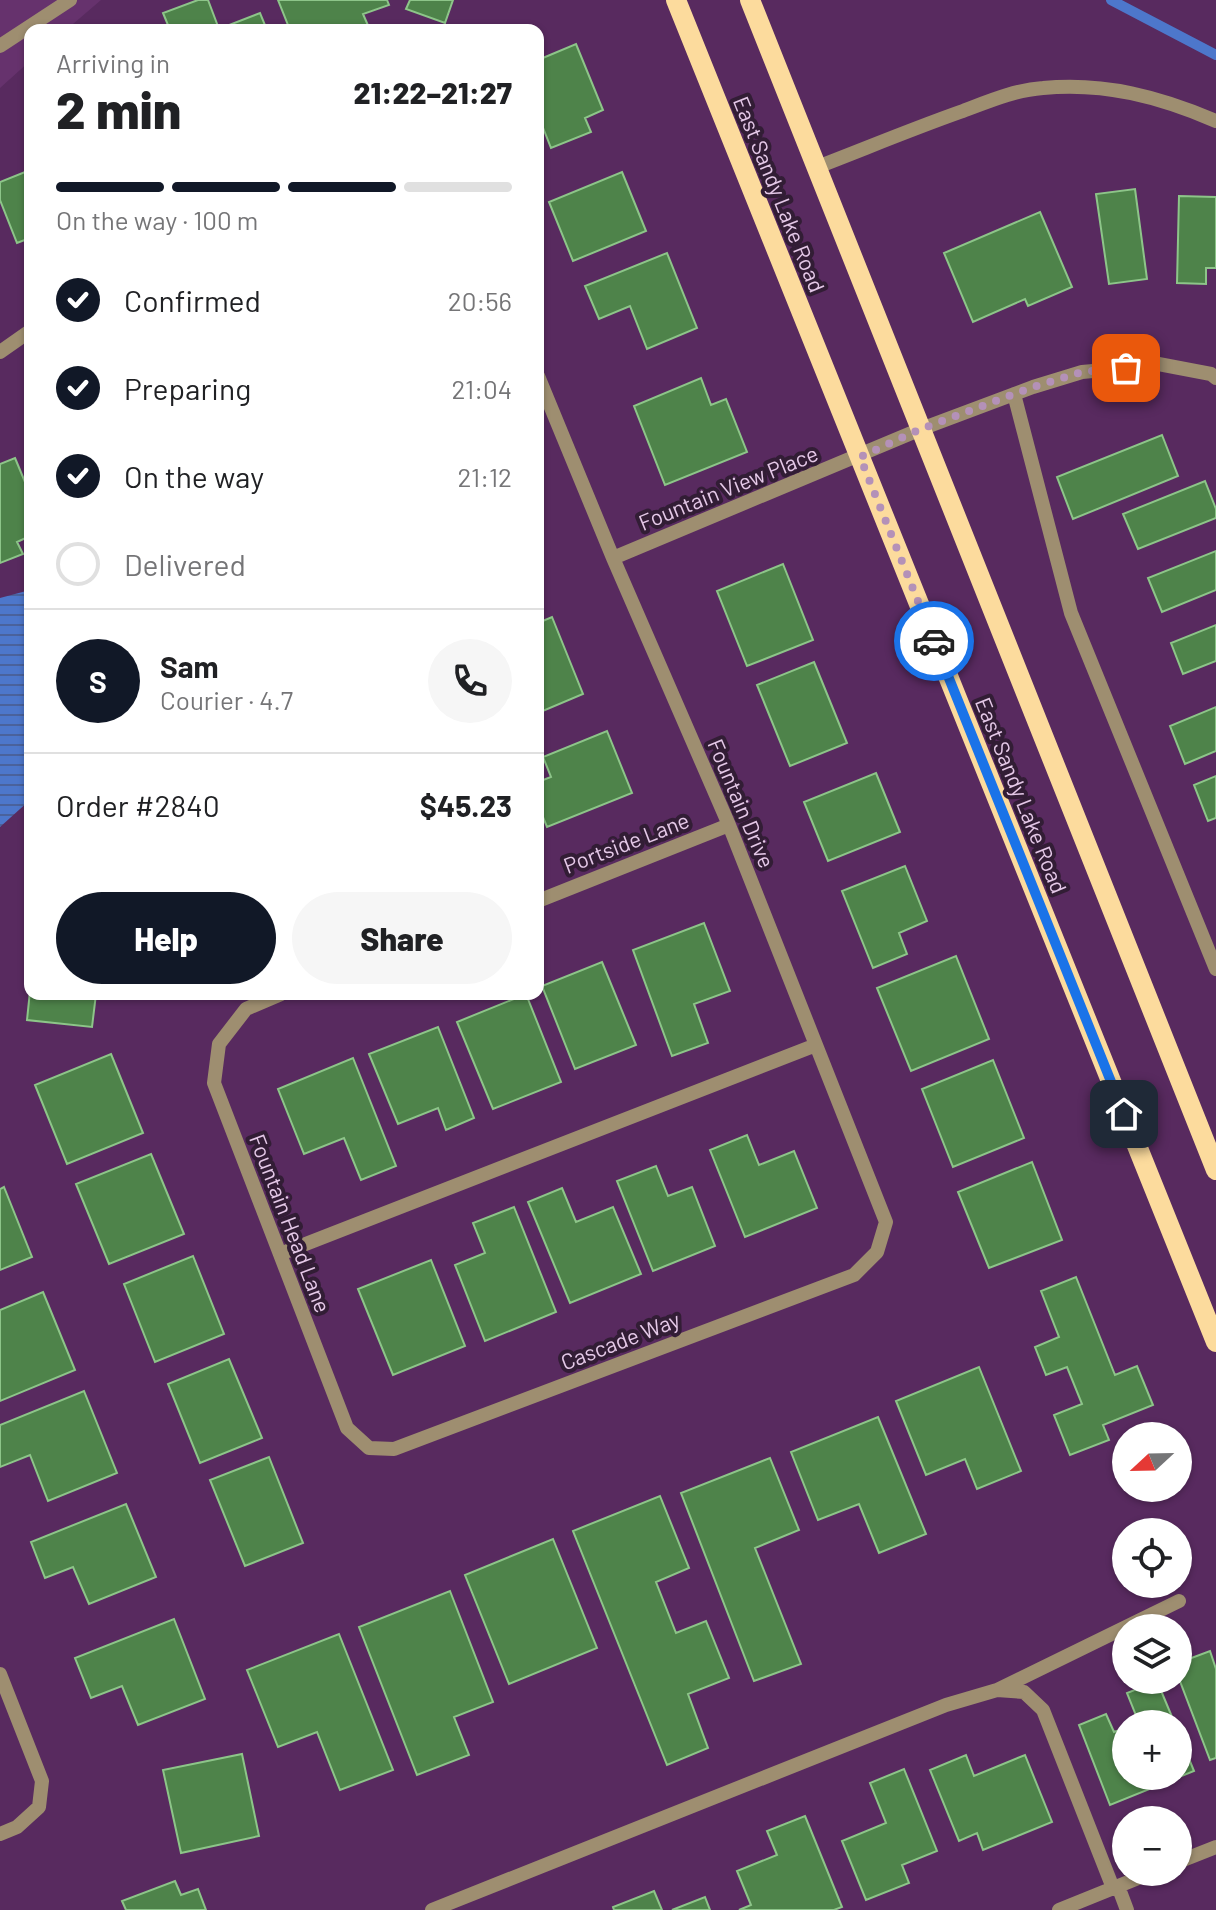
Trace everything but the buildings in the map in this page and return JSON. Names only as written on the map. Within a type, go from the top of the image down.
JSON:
[{"type":"main road","name":"East Sandy Lake Road","points":[[676,0],[1216,1342]]},
{"type":"main road","name":"East Sandy Lake Road","points":[[750,0],[1216,1170]]},
{"type":"street","points":[[33,24],[70,0]]},
{"type":"street","points":[[0,46],[24,30]]},
{"type":"street","points":[[817,167],[1006,95],[1040,88],[1073,86],[1136,93],[1174,103],[1216,121]]},
{"type":"street","points":[[0,352],[24,335]]},
{"type":"street","name":"Fountain View Place","points":[[613,558],[921,429],[1082,372],[1126,368],[1148,362],[1211,374],[1216,378]]},
{"type":"street","name":"Fountain Drive","points":[[544,391],[729,825],[886,1222],[877,1252]]},
{"type":"street","points":[[1014,394],[1071,613],[1216,969]]},
{"type":"street","name":"Portside Lane","points":[[544,899],[729,825]]},
{"type":"street","name":"Fountain Head Lane","points":[[267,1000],[246,1009],[219,1044],[214,1083],[347,1428],[369,1448]]},
{"type":"street","points":[[280,1254],[816,1045]]},
{"type":"street","name":"Cascade Way","points":[[369,1448],[394,1449],[854,1275],[877,1252]]},
{"type":"street","points":[[432,1910],[946,1705],[997,1690],[1179,1601]]},
{"type":"street","points":[[0,1674],[42,1781],[39,1807],[17,1827],[0,1834]]},
{"type":"street","points":[[997,1690],[1024,1692],[1043,1710],[1127,1910]]},
{"type":"street","points":[[1192,1856],[1216,1847]]},
{"type":"street","points":[[1059,1910],[1115,1887]]},
{"type":"shaded area","points":[[0,0],[101,0],[73,24],[24,24],[24,66],[0,88]]},
{"type":"water","points":[[24,592],[24,805],[0,827],[0,598]]},
{"type":"waterway","points":[[1111,0],[1216,55]]},
{"type":"way so far","points":[[934,641],[860,457],[921,429],[1033,387],[1082,372],[1126,368]]},
{"type":"route","points":[[934,641],[1124,1114]]}]
